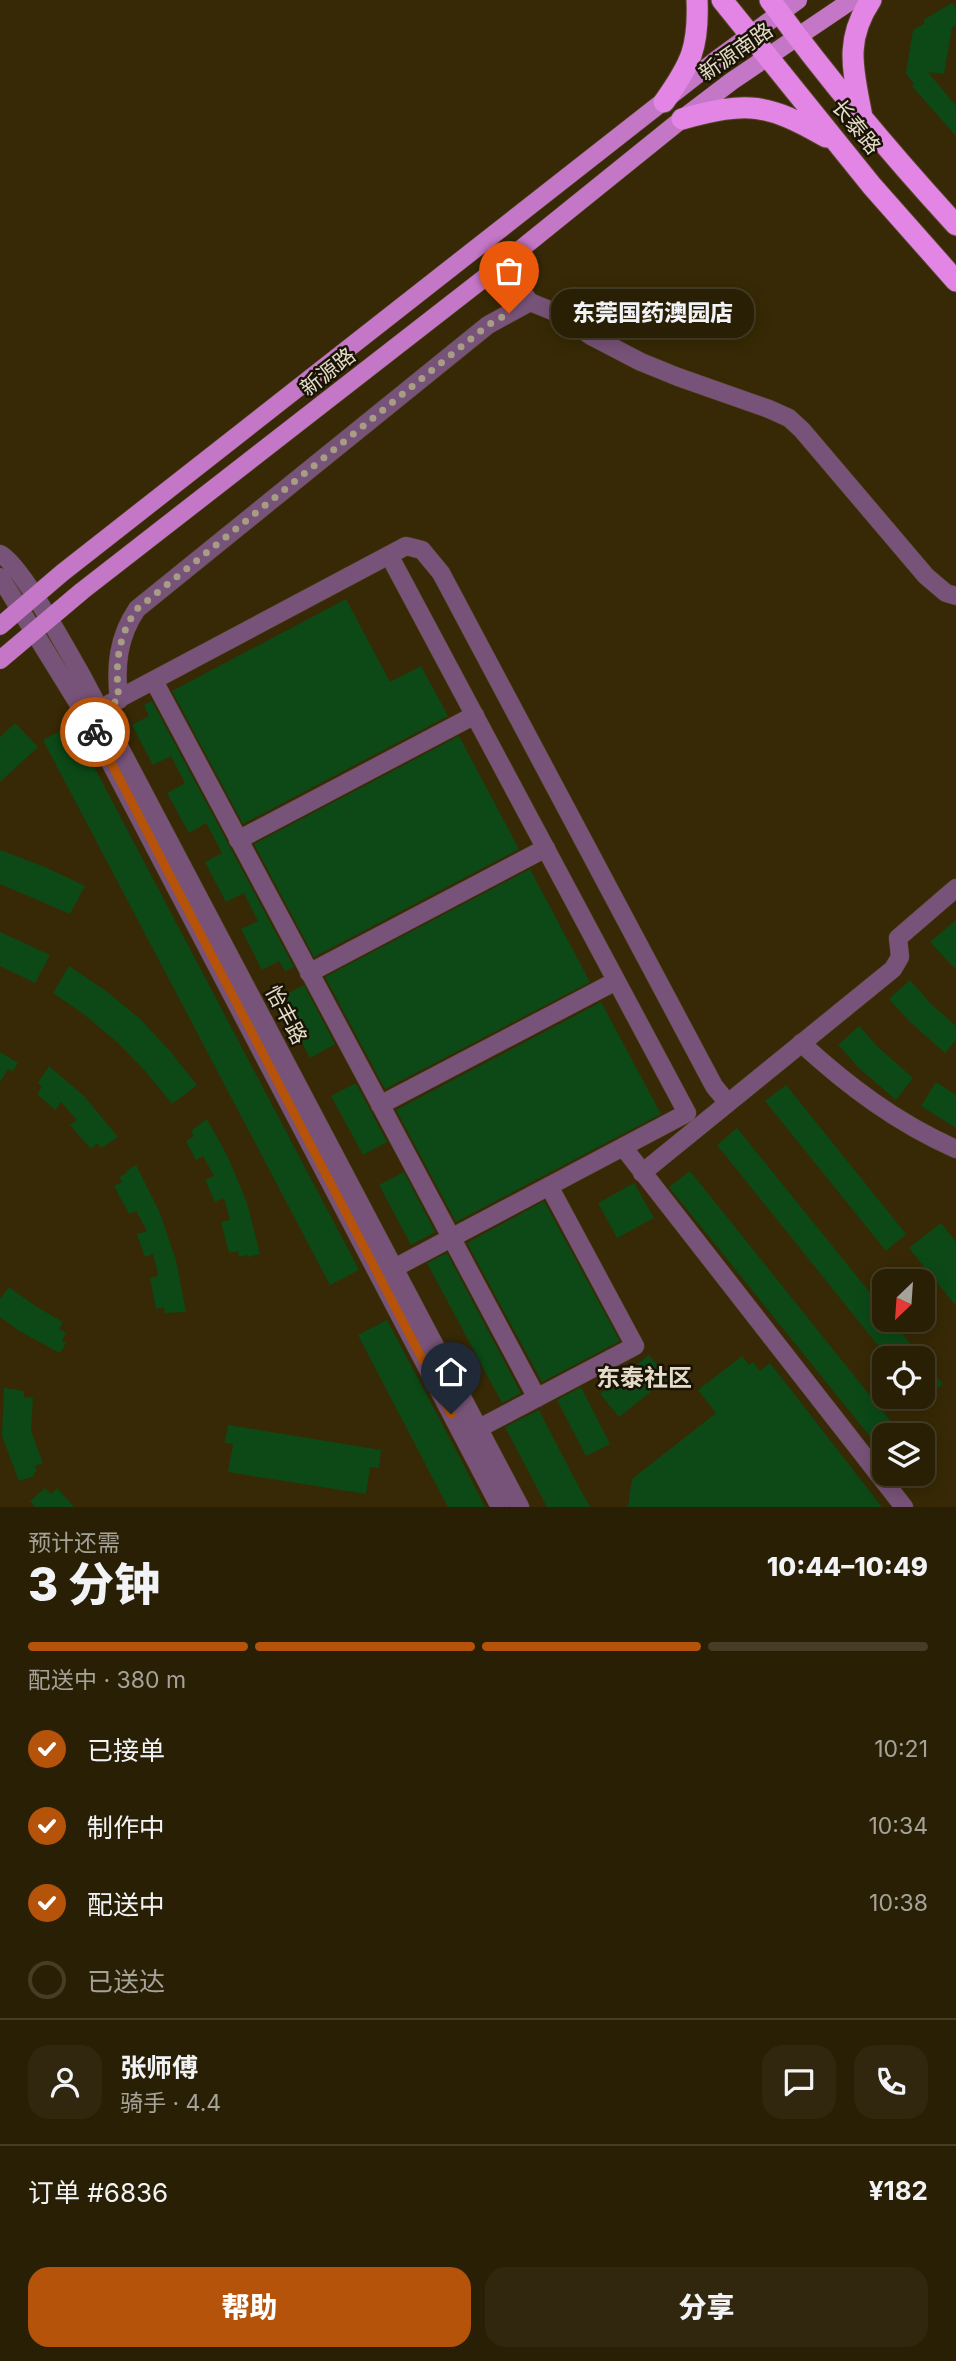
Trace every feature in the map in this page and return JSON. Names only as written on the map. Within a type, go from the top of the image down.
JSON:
[{"type":"highway","points":[[664,102],[682,77],[694,50],[698,31],[697,0]]},
{"type":"highway","name":"长泰路","points":[[722,0],[837,143],[956,281]]},
{"type":"highway","points":[[863,120],[852,46],[858,23],[871,0]]},
{"type":"highway","name":"长泰路","points":[[775,7],[863,120],[956,225]]},
{"type":"highway","points":[[682,119],[715,110],[761,107],[791,117],[837,143]]},
{"type":"main road","name":"新源南路","points":[[664,102],[749,36],[775,7],[799,0]]},
{"type":"main road","name":"新源南路","points":[[682,119],[852,0]]},
{"type":"main road","name":"新源路","points":[[0,626],[664,102]]},
{"type":"main road","name":"新源路","points":[[0,660],[48,619],[501,265],[682,119]]},
{"type":"street","points":[[501,265],[530,302],[562,315],[591,336],[640,362],[789,418],[926,576],[946,593],[956,596]]},
{"type":"street","points":[[119,700],[116,677],[118,651],[125,626],[137,609],[488,325],[530,302]]},
{"type":"street","points":[[93,713],[406,546],[422,550],[441,573],[714,1086],[727,1102]]},
{"type":"street","name":"怡丰路","points":[[0,554],[5,556],[48,619],[93,713],[471,1433],[520,1507]]},
{"type":"street","points":[[386,1272],[687,1113],[389,555]]},
{"type":"street","name":"怡丰路","points":[[0,577],[33,631],[93,713]]},
{"type":"street","points":[[154,681],[537,1398]]},
{"type":"street","points":[[238,840],[475,715]]},
{"type":"street","points":[[309,973],[545,848]]},
{"type":"street","points":[[642,1173],[893,969],[900,957],[898,938],[956,888]]},
{"type":"street","points":[[380,1105],[617,981]]},
{"type":"street","points":[[801,1043],[842,1080],[886,1111],[933,1139],[956,1149]]},
{"type":"street","points":[[623,1147],[904,1507]]},
{"type":"street","points":[[471,1433],[635,1346],[550,1186]]},
{"type":"street","name":"怡丰路","points":[[471,1433],[500,1507]]},
{"type":"building","points":[[952,3],[956,9],[956,25],[952,27],[944,74],[928,72],[956,106],[956,136],[912,86],[914,84],[906,73],[913,30],[925,23],[923,20]]},
{"type":"building","points":[[346,599],[390,682],[421,666],[448,716],[243,824],[172,691]]},
{"type":"building","points":[[152,701],[294,967],[285,971],[279,961],[262,970],[241,929],[258,921],[244,893],[226,902],[205,862],[222,853],[212,834],[206,823],[189,833],[167,793],[185,783],[171,756],[153,765],[132,725],[149,716],[144,705]]},
{"type":"building","points":[[15,723],[38,747],[0,782],[0,737]]},
{"type":"building","points":[[72,725],[359,1270],[330,1285],[43,740]]},
{"type":"building","points":[[459,736],[519,849],[314,957],[254,844]]},
{"type":"building","points":[[0,850],[85,886],[70,914],[0,884]]},
{"type":"building","points":[[530,869],[590,982],[385,1089],[325,977]]},
{"type":"building","points":[[956,920],[956,970],[930,942]]},
{"type":"building","points":[[0,932],[50,955],[35,983],[0,966]]},
{"type":"building","points":[[69,966],[140,1019],[197,1085],[172,1104],[118,1043],[53,993]]},
{"type":"building","points":[[910,980],[930,1003],[956,1026],[956,1040],[945,1053],[889,999]]},
{"type":"building","points":[[304,985],[335,1044],[310,1058],[279,998]]},
{"type":"building","points":[[601,1002],[661,1114],[456,1222],[396,1110]]},
{"type":"building","points":[[859,1026],[913,1078],[896,1100],[859,1068],[838,1045]]},
{"type":"building","points":[[0,1052],[18,1063],[13,1071],[8,1069],[0,1082]]},
{"type":"building","points":[[49,1066],[84,1096],[118,1137],[101,1148],[97,1143],[91,1149],[70,1125],[77,1120],[61,1102],[55,1110],[37,1094],[42,1087],[38,1083]]},
{"type":"building","points":[[936,1082],[956,1095],[956,1128],[921,1106]]},
{"type":"building","points":[[356,1083],[387,1142],[363,1155],[331,1096]]},
{"type":"building","points":[[786,1085],[906,1234],[886,1251],[765,1101]]},
{"type":"building","points":[[207,1119],[228,1157],[247,1203],[260,1254],[239,1257],[238,1251],[229,1253],[221,1222],[230,1220],[224,1198],[215,1202],[205,1180],[214,1176],[203,1156],[196,1160],[186,1141],[194,1136],[191,1131]]},
{"type":"building","points":[[737,1128],[872,1295],[872,1332],[901,1332],[912,1346],[878,1346],[717,1145]]},
{"type":"building","points":[[136,1165],[160,1213],[176,1260],[186,1312],[165,1313],[164,1307],[156,1309],[150,1278],[158,1276],[156,1265],[153,1254],[145,1257],[137,1234],[147,1231],[136,1211],[129,1214],[114,1186],[122,1182],[119,1177]]},
{"type":"building","points":[[690,1171],[872,1398],[872,1409],[881,1409],[892,1423],[872,1423],[872,1439],[669,1187]]},
{"type":"building","points":[[404,1172],[435,1232],[411,1245],[379,1185]]},
{"type":"building","points":[[634,1183],[654,1218],[617,1238],[598,1203]]},
{"type":"building","points":[[544,1201],[620,1341],[542,1382],[467,1243]]},
{"type":"building","points":[[941,1223],[956,1242],[956,1306],[935,1280],[935,1269],[926,1269],[909,1248]]},
{"type":"building","points":[[447,1253],[521,1393],[502,1403],[427,1263]]},
{"type":"building","points":[[9,1287],[63,1322],[59,1329],[66,1333],[62,1340],[66,1343],[60,1353],[19,1331],[0,1317],[0,1299]]},
{"type":"building","points":[[387,1320],[485,1507],[448,1507],[432,1477],[358,1335]]},
{"type":"building","points":[[649,1355],[668,1378],[619,1417],[600,1394]]},
{"type":"building","points":[[742,1356],[749,1365],[753,1362],[760,1371],[770,1363],[882,1507],[628,1507],[632,1479],[716,1413],[698,1390]]},
{"type":"building","points":[[935,1374],[943,1384],[935,1390]]},
{"type":"building","points":[[581,1387],[610,1444],[586,1456],[557,1400]]},
{"type":"building","points":[[4,1388],[24,1391],[24,1397],[33,1398],[31,1431],[43,1463],[35,1466],[35,1476],[19,1481],[2,1436]]},
{"type":"building","points":[[539,1410],[590,1507],[547,1507],[505,1427]]},
{"type":"building","points":[[228,1425],[381,1450],[379,1468],[370,1467],[366,1494],[228,1472],[233,1444],[225,1443]]},
{"type":"building","points":[[45,1488],[51,1494],[57,1488],[74,1507],[35,1507],[30,1501]]},
{"type":"way so far","points":[[95,732],[86,716],[119,700],[116,677],[118,651],[125,626],[137,609],[488,325],[509,313]]},
{"type":"place","name":"东莞国药澳园店","points":[[509,313]]},
{"type":"district","name":"东泰社区","points":[[644,1378]]},
{"type":"route","points":[[95,732],[451,1414]]}]
